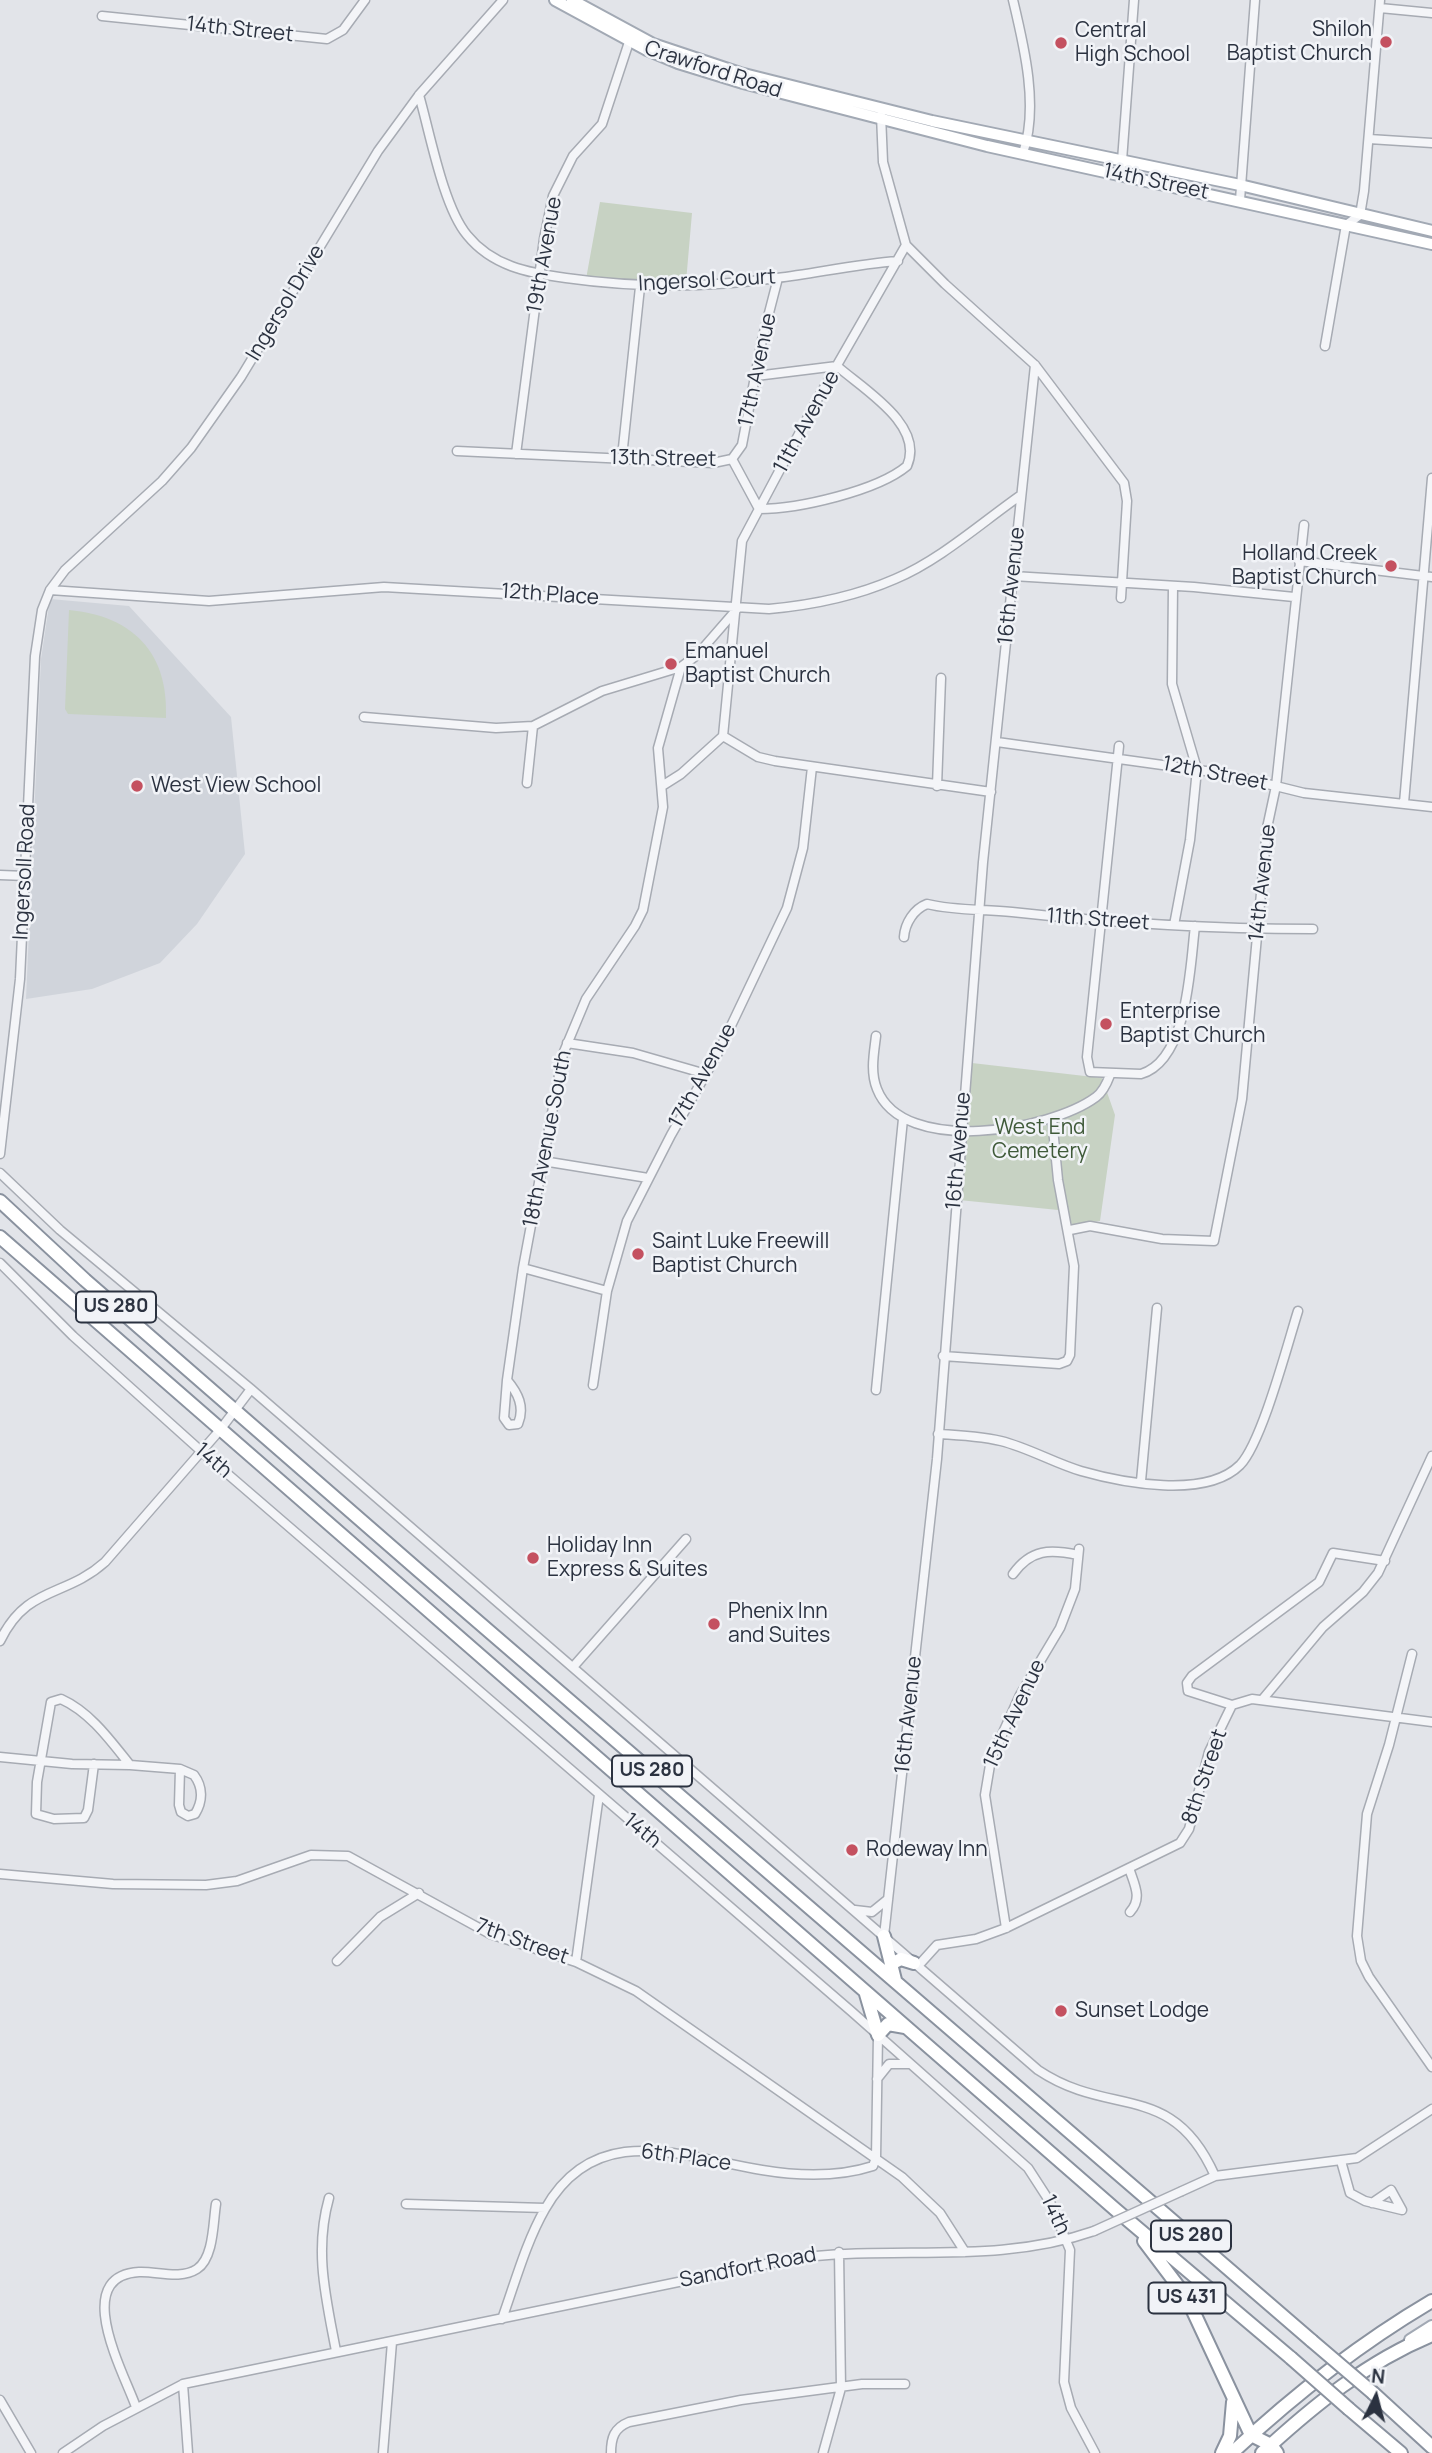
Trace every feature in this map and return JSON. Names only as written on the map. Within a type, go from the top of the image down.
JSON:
[{"type":"highway","name":"US 280","points":[[0,1201],[235,1410],[1432,2446]]},
{"type":"highway","name":"US 280","points":[[0,1237],[905,2027],[1401,2453]]},
{"type":"highway","points":[[856,1948],[873,1952],[884,1936]]},
{"type":"highway","points":[[884,1936],[890,1970],[897,1984]]},
{"type":"highway","points":[[890,1970],[892,1963],[898,1960],[916,1965]]},
{"type":"highway","points":[[864,1991],[878,2035]]},
{"type":"highway","points":[[878,2035],[888,2024],[905,2027]]},
{"type":"highway","name":"US 431","points":[[1116,2210],[1157,2255],[1187,2298],[1218,2361],[1233,2402],[1230,2436],[1222,2453]]},
{"type":"highway","points":[[1232,2453],[1346,2356],[1432,2301]]},
{"type":"highway","points":[[1233,2402],[1251,2435],[1270,2450],[1331,2395],[1393,2351],[1432,2335]]},
{"type":"highway","points":[[1397,2416],[1432,2435]]},
{"type":"main road","name":"Crawford Road","points":[[555,0],[678,63],[720,76],[881,114]]},
{"type":"main road","name":"Crawford Road","points":[[572,0],[630,37]]},
{"type":"main road","name":"14th Street","points":[[881,114],[1027,140],[1240,185],[1432,232]]},
{"type":"main road","name":"14th Street","points":[[881,114],[1023,153],[1432,244]]},
{"type":"main road","points":[[1393,2351],[1432,2326]]},
{"type":"street","name":"14th Street","points":[[102,16],[327,39],[343,30],[365,0]]},
{"type":"street","name":"Ingersol Drive","points":[[50,590],[65,570],[162,481],[198,440],[241,377],[378,150],[419,95],[503,0]]},
{"type":"street","points":[[1013,0],[1025,62],[1027,140],[1023,153]]},
{"type":"street","points":[[1121,174],[1134,0]]},
{"type":"street","points":[[1240,201],[1255,0]]},
{"type":"street","points":[[1325,346],[1346,225],[1360,215],[1380,4],[1432,12]]},
{"type":"street","points":[[356,12],[365,17]]},
{"type":"street","name":"19th Avenue","points":[[516,454],[544,239],[558,183],[573,156],[602,124],[630,37]]},
{"type":"street","name":"Ingersol Court","points":[[419,95],[453,210],[465,233],[482,253],[507,265],[540,275],[640,287],[694,286],[778,278],[898,261]]},
{"type":"street","points":[[881,114],[883,162],[906,245],[1035,365],[1124,482],[1127,501],[1121,598]]},
{"type":"street","points":[[1369,139],[1432,143]]},
{"type":"street","name":"11th Avenue","points":[[737,608],[742,541],[906,245]]},
{"type":"street","name":"17th Avenue","points":[[732,459],[742,445],[778,278]]},
{"type":"street","points":[[622,457],[640,287]]},
{"type":"street","name":"16th Avenue","points":[[884,1936],[938,1434],[980,911],[1035,365]]},
{"type":"street","points":[[756,376],[837,366],[902,426],[910,441],[907,466],[893,475],[810,504],[759,509]]},
{"type":"street","name":"13th Street","points":[[457,451],[713,463],[732,459],[759,509]]},
{"type":"street","points":[[1404,803],[1428,577],[1432,478]]},
{"type":"street","name":"12th Place","points":[[50,590],[209,601],[384,586],[737,608],[813,605],[897,578],[935,556],[1021,495]]},
{"type":"street","name":"14th Avenue","points":[[1070,1230],[1090,1226],[1162,1239],[1214,1241],[1239,1117],[1267,828],[1276,786],[1294,597],[1304,525]]},
{"type":"street","points":[[1299,561],[1428,577]]},
{"type":"street","points":[[1013,576],[1123,582],[1294,597]]},
{"type":"street","points":[[1173,586],[1172,684],[1196,769],[1190,840],[1174,925]]},
{"type":"street","name":"Ingersoll Road","points":[[0,1154],[16,1023],[26,876],[35,656],[42,610],[50,590]]},
{"type":"street","points":[[364,717],[496,728],[533,726],[601,691],[681,667],[697,655],[737,608]]},
{"type":"street","points":[[662,786],[681,774],[723,736],[737,608]]},
{"type":"street","name":"18th Avenue South","points":[[507,1380],[519,1398],[522,1415],[518,1424],[509,1425],[504,1418],[507,1380],[523,1268],[558,1073],[567,1043],[586,999],[635,926],[643,909],[661,819],[662,786],[658,748],[681,667]]},
{"type":"street","points":[[937,786],[941,678]]},
{"type":"street","points":[[527,783],[533,726]]},
{"type":"street","points":[[723,736],[758,757],[991,792]]},
{"type":"street","name":"12th Street","points":[[997,742],[1118,757],[1251,778],[1304,793],[1432,807]]},
{"type":"street","points":[[1119,746],[1087,1066],[1090,1072],[1110,1075],[1149,1072],[1166,1055],[1181,1023],[1195,926]]},
{"type":"street","name":"17th Avenue","points":[[593,1385],[607,1291],[618,1246],[648,1178],[706,1073],[787,908],[803,848],[812,767]]},
{"type":"street","points":[[0,875],[26,876]]},
{"type":"street","name":"11th Street","points":[[904,937],[905,928],[914,914],[927,904],[980,911],[1174,925],[1313,929]]},
{"type":"street","points":[[876,1036],[873,1072],[877,1090],[887,1105],[903,1119],[925,1125],[996,1131],[1052,1118],[1097,1096],[1110,1075]]},
{"type":"street","points":[[567,1043],[633,1053],[706,1073]]},
{"type":"street","points":[[943,1356],[1059,1364],[1067,1361],[1070,1355],[1074,1266],[1070,1230],[1058,1180],[1052,1118]]},
{"type":"street","points":[[876,1390],[903,1119]]},
{"type":"street","points":[[543,1161],[648,1178]]},
{"type":"street","points":[[0,1173],[71,1238],[251,1389],[916,1965],[1052,2079],[1084,2092],[1156,2110],[1178,2122],[1197,2141],[1215,2176]]},
{"type":"street","name":"14th","points":[[0,1263],[102,1363],[201,1451],[915,2067],[1028,2168],[1050,2202],[1070,2250],[1064,2382],[1071,2408],[1095,2453]]},
{"type":"street","points":[[523,1268],[607,1291]]},
{"type":"street","points":[[1141,1481],[1157,1308]]},
{"type":"street","points":[[938,1434],[977,1436],[1004,1442],[1080,1471],[1191,1486],[1216,1481],[1240,1465],[1255,1441],[1298,1311]]},
{"type":"street","points":[[0,1640],[8,1624],[27,1604],[84,1580],[105,1562],[220,1430],[251,1389]]},
{"type":"street","points":[[1262,1700],[1323,1627],[1363,1592],[1385,1562],[1419,1479],[1432,1455]]},
{"type":"street","points":[[573,1667],[686,1539]]},
{"type":"street","name":"15th Avenue","points":[[1006,1928],[989,1824],[986,1777],[1020,1695],[1060,1628],[1075,1589],[1079,1552],[1039,1552],[1024,1560],[1013,1574]]},
{"type":"street","points":[[1233,1704],[1195,1695],[1188,1691],[1187,1682],[1319,1582],[1333,1553],[1385,1562]]},
{"type":"street","points":[[1412,1654],[1367,1814],[1357,1944],[1368,1977],[1432,2067]]},
{"type":"street","points":[[94,1764],[88,1810],[84,1818],[54,1819],[36,1814],[40,1760],[51,1702],[61,1699],[103,1731],[130,1765]]},
{"type":"street","name":"8th Street","points":[[916,1965],[937,1945],[976,1940],[1006,1928],[1180,1843],[1189,1829],[1209,1752],[1233,1704],[1252,1699],[1432,1721]]},
{"type":"street","points":[[0,1757],[180,1769],[194,1775],[201,1789],[200,1807],[195,1814],[188,1816],[181,1812],[179,1805],[180,1769]]},
{"type":"street","points":[[576,1962],[599,1795]]},
{"type":"street","name":"7th Street","points":[[0,1874],[113,1884],[215,1885],[254,1876],[312,1855],[337,1854],[364,1863],[490,1934],[576,1962],[636,1991],[876,2158],[929,2200],[965,2252]]},
{"type":"street","points":[[1129,1868],[1138,1895],[1137,1905],[1130,1912]]},
{"type":"street","points":[[337,1961],[380,1917],[419,1893]]},
{"type":"street","points":[[852,1909],[872,1912],[888,1899]]},
{"type":"street","points":[[876,2158],[878,2035]]},
{"type":"street","points":[[876,2082],[885,2068],[893,2063],[915,2067]]},
{"type":"street","name":"Sandfort Road","points":[[64,2453],[78,2441],[136,2407],[183,2384],[776,2262],[839,2252],[965,2252],[1034,2248],[1094,2231],[1215,2176],[1341,2161],[1365,2154],[1432,2109]]},
{"type":"street","name":"6th Place","points":[[502,2319],[545,2208],[577,2171],[603,2157],[642,2149],[763,2170],[807,2174],[854,2172],[873,2166],[876,2158]]},
{"type":"street","points":[[1341,2161],[1350,2193],[1372,2203]]},
{"type":"street","points":[[329,2198],[320,2239],[321,2265],[336,2351]]},
{"type":"street","points":[[136,2407],[103,2314],[104,2297],[110,2285],[121,2277],[136,2272],[182,2275],[198,2269],[208,2256],[216,2204]]},
{"type":"street","points":[[406,2204],[545,2208]]},
{"type":"street","points":[[823,2453],[841,2388],[839,2252]]},
{"type":"street","points":[[383,2453],[392,2342]]},
{"type":"street","points":[[183,2384],[188,2453]]},
{"type":"street","points":[[611,2453],[611,2440],[615,2432],[629,2422],[741,2400],[862,2384],[905,2384]]},
{"type":"street","points":[[0,2400],[31,2453]]},
{"type":"street","points":[[78,2441],[78,2453]]},
{"type":"shaded area","name":"West View School","points":[[50,599],[129,606],[231,717],[245,854],[197,924],[160,963],[92,989],[26,999],[41,659]]},
{"type":"green space","points":[[600,202],[692,213],[686,282],[586,279]]},
{"type":"green space","points":[[69,610],[112,620],[143,642],[154,657],[161,675],[166,718],[68,714],[65,709]]},
{"type":"green space","name":"West End Cemetery","points":[[972,1063],[1102,1078],[1115,1115],[1100,1221],[1072,1225],[1068,1211],[959,1200]]},
{"type":"place","name":"Shiloh Baptist Church","points":[[1386,42]]},
{"type":"place","name":"Central High School","points":[[1061,43]]},
{"type":"place","name":"Holland Creek Baptist Church","points":[[1391,566]]},
{"type":"place","name":"Emanuel Baptist Church","points":[[671,664]]},
{"type":"place","name":"West View School","points":[[137,786]]},
{"type":"place","name":"Enterprise Baptist Church","points":[[1106,1024]]},
{"type":"place","name":"Saint Luke Freewill Baptist Church","points":[[638,1254]]},
{"type":"place","name":"Holiday Inn Express & Suites","points":[[533,1558]]},
{"type":"place","name":"Phenix Inn and Suites","points":[[714,1624]]},
{"type":"place","name":"Rodeway Inn","points":[[852,1850]]},
{"type":"place","name":"Sunset Lodge","points":[[1061,2011]]}]
